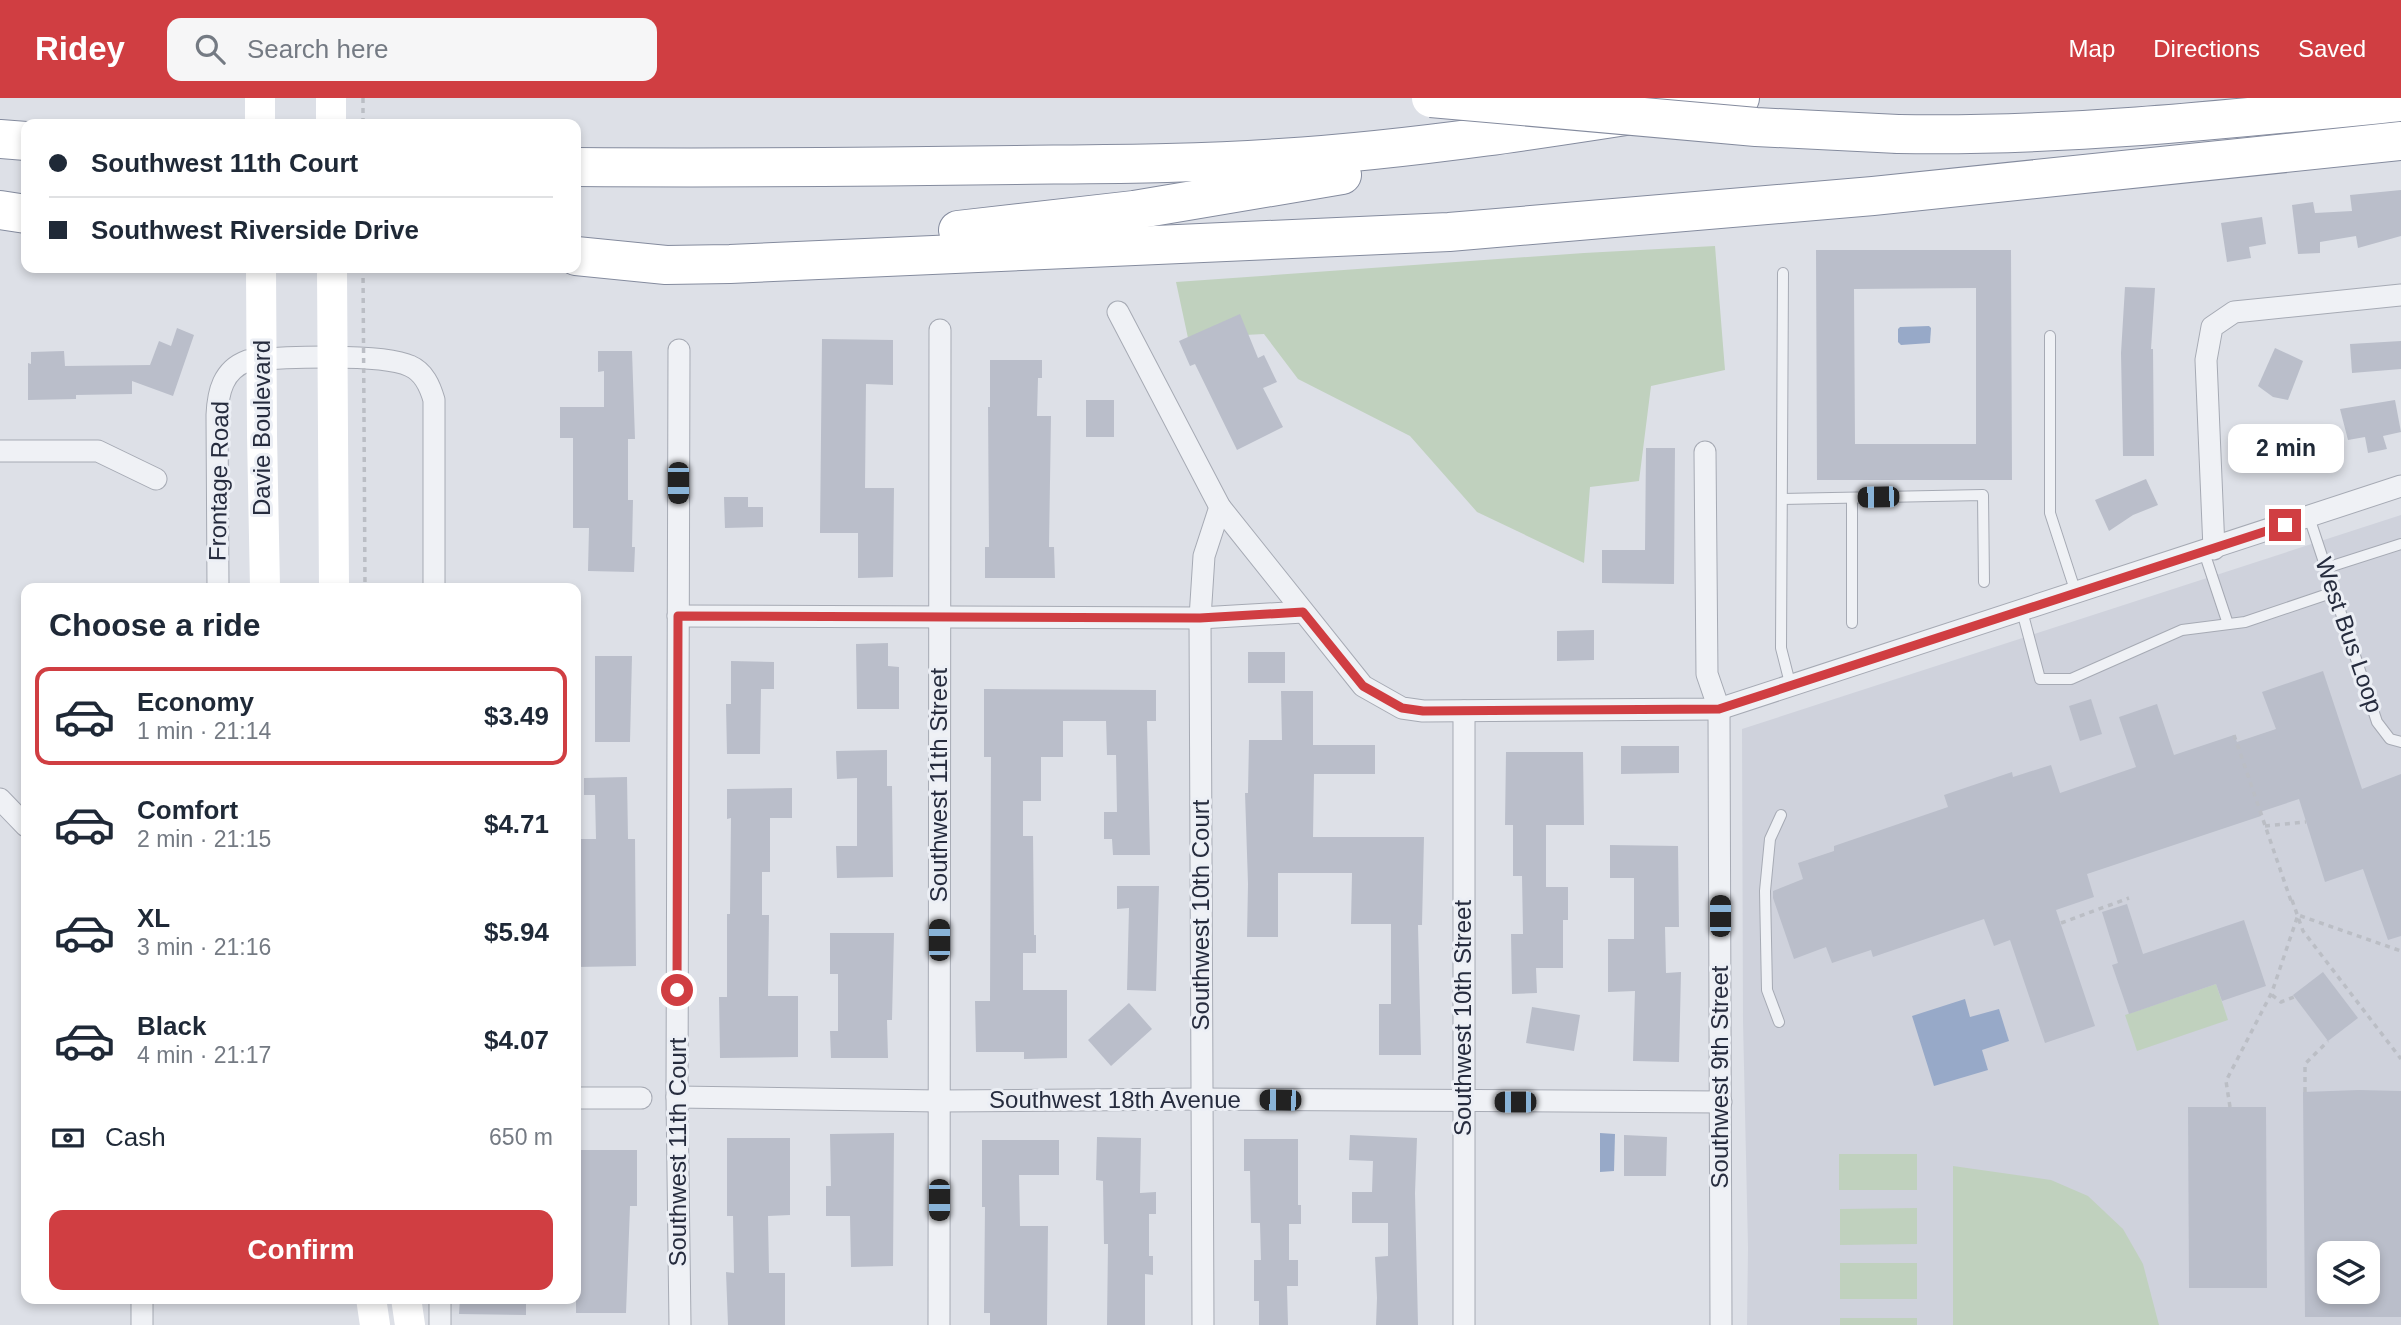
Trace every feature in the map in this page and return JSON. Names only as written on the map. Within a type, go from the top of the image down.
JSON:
[{"type":"highway","points":[[1431,98],[1769,128],[1976,135],[2097,131],[2401,102]]},
{"type":"highway","points":[[581,167],[804,168],[1175,163],[1341,153],[1556,127],[1740,98]]},
{"type":"highway","points":[[581,249],[824,241],[976,229],[1107,213],[1213,198],[1362,171],[1443,155],[1556,127]]},
{"type":"highway","points":[[0,139],[21,141]]},
{"type":"highway","points":[[581,256],[666,265],[730,264],[1449,232],[1873,196],[2401,141]]},
{"type":"highway","points":[[0,210],[21,213]]},
{"type":"main road","points":[[260,98],[260,119]]},
{"type":"main road","points":[[331,98],[331,119]]},
{"type":"main road","name":"Davie Boulevard","points":[[261,273],[265,583]]},
{"type":"main road","points":[[332,273],[334,583]]},
{"type":"main road","points":[[372,1304],[375,1325]]},
{"type":"main road","points":[[407,1304],[410,1325]]},
{"type":"street","points":[[2209,550],[2206,360],[2212,327],[2234,312],[2401,295]]},
{"type":"street","points":[[1118,312],[1220,507],[1363,686],[1402,708],[1423,711],[1719,709],[2401,486]]},
{"type":"street","name":"Southwest 11th Street","points":[[939,1325],[940,330]]},
{"type":"street","name":"Southwest 11th Court","points":[[678,350],[677,1097],[680,1325]]},
{"type":"street","name":"Frontage Road","points":[[218,583],[217,404],[221,387],[232,370],[247,361],[257,360],[369,358],[391,360],[411,366],[426,379],[434,400],[434,583]]},
{"type":"street","points":[[0,451],[98,451],[156,479]]},
{"type":"street","name":"Southwest 9th Street","points":[[1705,452],[1707,674],[1719,709],[1721,1325]]},
{"type":"street","name":"Southwest 10th Court","points":[[1203,1325],[1200,618],[1204,556],[1220,507]]},
{"type":"street","points":[[678,616],[1200,618],[1303,612]]},
{"type":"street","name":"Southwest 10th Street","points":[[1464,710],[1464,1325]]},
{"type":"street","name":"Southwest 18th Avenue","points":[[677,1097],[938,1101],[1202,1099],[1721,1102]]},
{"type":"street","points":[[581,1098],[641,1098]]},
{"type":"street","points":[[142,1304],[142,1325]]},
{"type":"street","points":[[440,1304],[440,1325]]},
{"type":"lane","points":[[1783,273],[1781,648],[1791,687]]},
{"type":"lane","points":[[2050,336],[2050,513],[2076,593]]},
{"type":"lane","points":[[1782,499],[1983,495],[1984,582]]},
{"type":"lane","points":[[1852,498],[1852,623]]},
{"type":"lane","name":"West Bus Loop","points":[[2309,517],[2377,722],[2390,740],[2401,742]]},
{"type":"lane","points":[[2326,568],[2401,544]]},
{"type":"lane","points":[[2209,550],[2228,624]]},
{"type":"lane","points":[[2022,611],[2040,679],[2071,679],[2182,630],[2245,622],[2334,592]]},
{"type":"lane","points":[[1779,1022],[1767,990],[1765,891],[1770,839],[1781,815]]},
{"type":"path","points":[[363,98],[363,119]]},
{"type":"path","points":[[363,273],[365,583]]},
{"type":"path","points":[[2234,735],[2303,930],[2401,1059]]},
{"type":"path","points":[[2265,826],[2306,821]]},
{"type":"path","points":[[2061,923],[2129,898]]},
{"type":"path","points":[[2298,915],[2401,951]]},
{"type":"path","points":[[2230,1107],[2226,1081],[2271,994],[2298,915]]},
{"type":"path","points":[[2271,994],[2281,1002],[2294,997]]},
{"type":"path","points":[[2305,1092],[2305,1064],[2328,1041]]},
{"type":"shaded area","points":[[2401,515],[2401,1325],[1747,1325],[1742,729]]},
{"type":"green space","points":[[1715,246],[1725,370],[1651,386],[1639,481],[1590,487],[1584,563],[1477,512],[1410,436],[1298,379],[1264,334],[1188,338],[1176,282],[1584,253]]},
{"type":"green space","points":[[2216,984],[2228,1020],[2137,1051],[2125,1015]]},
{"type":"green space","points":[[1839,1154],[1917,1154],[1917,1190],[1839,1190]]},
{"type":"green space","points":[[1953,1166],[2051,1180],[2088,1196],[2123,1229],[2143,1264],[2159,1325],[1953,1325]]},
{"type":"green space","points":[[1917,1208],[1917,1244],[1840,1245],[1840,1209]]},
{"type":"green space","points":[[1840,1263],[1917,1263],[1917,1299],[1840,1299]]},
{"type":"green space","points":[[1840,1318],[1917,1318],[1917,1325],[1840,1325]]},
{"type":"water","points":[[1929,326],[1930,343],[1901,345],[1898,342],[1900,327]]},
{"type":"water","points":[[1965,999],[1970,1017],[1999,1009],[2009,1041],[1982,1050],[1988,1070],[1934,1086],[1912,1016]]},
{"type":"water","points":[[1600,1133],[1615,1134],[1614,1171],[1600,1172]]},
{"type":"building","points":[[2401,190],[2401,236],[2358,248],[2356,236],[2320,242],[2320,253],[2298,254],[2292,205],[2313,202],[2315,213],[2352,211],[2350,195]]},
{"type":"building","points":[[2262,217],[2266,244],[2249,247],[2251,258],[2227,262],[2221,223]]},
{"type":"building","points":[[1816,250],[2011,250],[2012,480],[1817,480]],"holes":[[[1976,288],[1976,444],[1855,444],[1854,289]]]},
{"type":"building","points":[[2125,287],[2155,288],[2151,349],[2154,456],[2123,456],[2121,353]]},
{"type":"building","points":[[1240,314],[1258,358],[1264,355],[1277,382],[1263,388],[1283,427],[1237,450],[1195,364],[1190,366],[1179,341]]},
{"type":"building","points":[[177,328],[194,335],[173,396],[132,381],[132,394],[76,395],[76,399],[28,400],[28,363],[31,364],[31,352],[64,351],[65,366],[150,365],[159,341],[171,346]]},
{"type":"building","points":[[822,339],[893,340],[893,385],[866,384],[865,488],[894,488],[893,577],[858,578],[858,533],[820,533]]},
{"type":"building","points":[[2401,341],[2401,369],[2352,373],[2350,344]]},
{"type":"building","points":[[2275,348],[2303,361],[2288,400],[2273,397],[2258,386]]},
{"type":"building","points":[[598,351],[632,351],[635,439],[628,439],[628,500],[633,500],[634,572],[588,571],[589,528],[573,528],[573,438],[560,438],[560,407],[604,407],[604,371],[598,372]]},
{"type":"building","points":[[990,360],[1042,360],[1042,378],[1038,378],[1037,416],[1051,416],[1049,547],[1054,547],[1055,578],[985,578],[985,547],[989,547]]},
{"type":"building","points":[[1086,400],[1114,400],[1114,437],[1086,437]]},
{"type":"building","points":[[2395,400],[2401,432],[2383,436],[2387,449],[2368,453],[2365,437],[2348,440],[2340,409]]},
{"type":"building","points":[[1646,448],[1675,448],[1674,584],[1602,583],[1602,550],[1645,550]]},
{"type":"building","points":[[2146,479],[2158,505],[2133,515],[2109,531],[2095,500]]},
{"type":"building","points":[[724,497],[748,497],[748,507],[763,507],[763,527],[725,528]]},
{"type":"building","points":[[1594,630],[1594,660],[1557,661],[1557,631]]},
{"type":"building","points":[[888,643],[888,666],[899,667],[899,709],[857,709],[856,644]]},
{"type":"building","points":[[1248,652],[1285,652],[1285,683],[1248,683]]},
{"type":"building","points":[[595,656],[632,656],[630,742],[595,742]]},
{"type":"building","points":[[731,661],[774,662],[774,689],[761,689],[760,754],[727,754],[726,704],[731,704]]},
{"type":"building","points":[[2323,671],[2362,789],[2401,774],[2401,936],[2388,940],[2363,869],[2325,882],[2299,799],[2260,812],[2261,816],[2087,874],[2094,897],[2056,910],[2095,1026],[2045,1043],[2010,940],[1994,946],[1984,919],[1873,957],[1871,950],[1832,963],[1826,947],[1794,959],[1773,891],[1803,879],[1798,863],[1834,851],[1834,846],[1948,807],[1944,795],[2012,772],[2013,777],[2051,765],[2060,793],[2136,767],[2119,717],[2157,704],[2174,755],[2234,735],[2237,742],[2276,729],[2262,692]]},
{"type":"building","points":[[984,689],[1156,690],[1156,721],[1147,721],[1150,855],[1113,855],[1112,839],[1104,839],[1104,812],[1117,812],[1116,755],[1107,755],[1106,721],[1063,721],[1063,757],[1041,757],[1041,801],[1023,801],[1023,836],[1033,836],[1036,953],[1023,953],[1023,990],[1067,990],[1067,1058],[1024,1059],[1024,1052],[976,1052],[975,1001],[990,1001],[991,757],[984,757]]},
{"type":"building","points":[[1281,691],[1313,691],[1313,745],[1375,745],[1375,774],[1314,774],[1313,837],[1424,837],[1422,925],[1418,925],[1421,1055],[1379,1055],[1379,1004],[1391,1004],[1391,924],[1351,924],[1352,873],[1278,873],[1278,937],[1247,937],[1245,793],[1248,793],[1249,740],[1282,740]]},
{"type":"building","points":[[2091,699],[2102,734],[2080,741],[2069,706]]},
{"type":"building","points":[[1621,746],[1679,746],[1679,773],[1621,774]]},
{"type":"building","points":[[887,750],[887,786],[892,786],[893,877],[837,878],[836,846],[857,846],[857,778],[837,779],[836,751]]},
{"type":"building","points":[[1506,752],[1583,752],[1584,825],[1546,825],[1546,887],[1568,887],[1568,920],[1563,920],[1563,968],[1536,968],[1537,993],[1512,994],[1511,934],[1523,934],[1522,876],[1513,876],[1513,825],[1505,825]]},
{"type":"building","points":[[627,777],[628,839],[635,839],[636,966],[581,967],[581,839],[596,839],[595,795],[584,795],[584,778]]},
{"type":"building","points":[[792,788],[792,818],[770,818],[770,872],[762,872],[762,915],[769,915],[768,996],[798,996],[798,1057],[720,1058],[719,997],[727,997],[727,914],[730,914],[731,818],[727,819],[727,789]]},
{"type":"building","points":[[1610,845],[1678,846],[1679,927],[1665,927],[1666,973],[1681,972],[1679,1062],[1633,1061],[1635,991],[1608,992],[1608,939],[1634,939],[1634,878],[1610,878]]},
{"type":"building","points":[[1117,886],[1159,886],[1156,991],[1127,990],[1129,908],[1117,909]]},
{"type":"building","points":[[2127,904],[2143,954],[2244,920],[2266,986],[2222,1001],[2216,984],[2129,1014],[2112,965],[2118,963],[2102,912]]},
{"type":"building","points":[[830,933],[894,933],[892,1020],[887,1020],[888,1058],[831,1058],[830,1031],[838,1031],[838,974],[830,974]]},
{"type":"building","points":[[2323,972],[2358,1018],[2328,1041],[2293,995]]},
{"type":"building","points":[[1129,1003],[1152,1029],[1111,1066],[1088,1040]]},
{"type":"building","points":[[1532,1007],[1580,1015],[1574,1051],[1526,1043]]},
{"type":"building","points":[[2401,1091],[2401,1317],[2305,1317],[2303,1092]]},
{"type":"building","points":[[2188,1107],[2266,1107],[2267,1288],[2189,1288]]},
{"type":"building","points":[[894,1133],[893,1266],[851,1267],[850,1216],[826,1216],[826,1186],[831,1186],[830,1134]]},
{"type":"building","points":[[1350,1135],[1417,1138],[1415,1193],[1418,1325],[1376,1325],[1375,1257],[1388,1256],[1388,1223],[1352,1223],[1352,1192],[1372,1192],[1373,1161],[1349,1160]]},
{"type":"building","points":[[1624,1135],[1667,1137],[1666,1176],[1624,1176]]},
{"type":"building","points":[[1097,1137],[1141,1138],[1140,1193],[1156,1192],[1156,1214],[1149,1214],[1149,1256],[1153,1256],[1153,1275],[1145,1274],[1145,1325],[1107,1325],[1108,1244],[1104,1244],[1103,1181],[1096,1180]]},
{"type":"building","points":[[727,1138],[790,1138],[790,1215],[768,1216],[769,1273],[785,1273],[785,1325],[728,1325],[726,1272],[734,1273],[733,1216],[727,1216]]},
{"type":"building","points":[[1244,1139],[1298,1139],[1298,1205],[1301,1205],[1301,1224],[1289,1224],[1289,1260],[1298,1260],[1298,1286],[1287,1286],[1288,1325],[1259,1325],[1259,1301],[1254,1301],[1254,1260],[1261,1260],[1260,1223],[1251,1223],[1250,1171],[1244,1171]]},
{"type":"building","points":[[982,1140],[1059,1140],[1059,1175],[1019,1175],[1020,1226],[1048,1226],[1047,1325],[990,1325],[990,1313],[984,1313],[985,1207],[982,1207]]},
{"type":"building","points":[[581,1150],[637,1150],[637,1206],[630,1206],[626,1313],[576,1313],[576,1304],[581,1304]]},
{"type":"building","points":[[460,1304],[526,1304],[526,1315],[459,1314]]},
{"type":"route","points":[[677,990],[678,616],[1200,618],[1303,612],[1363,686],[1402,708],[1423,711],[1719,709],[2285,525]]}]
